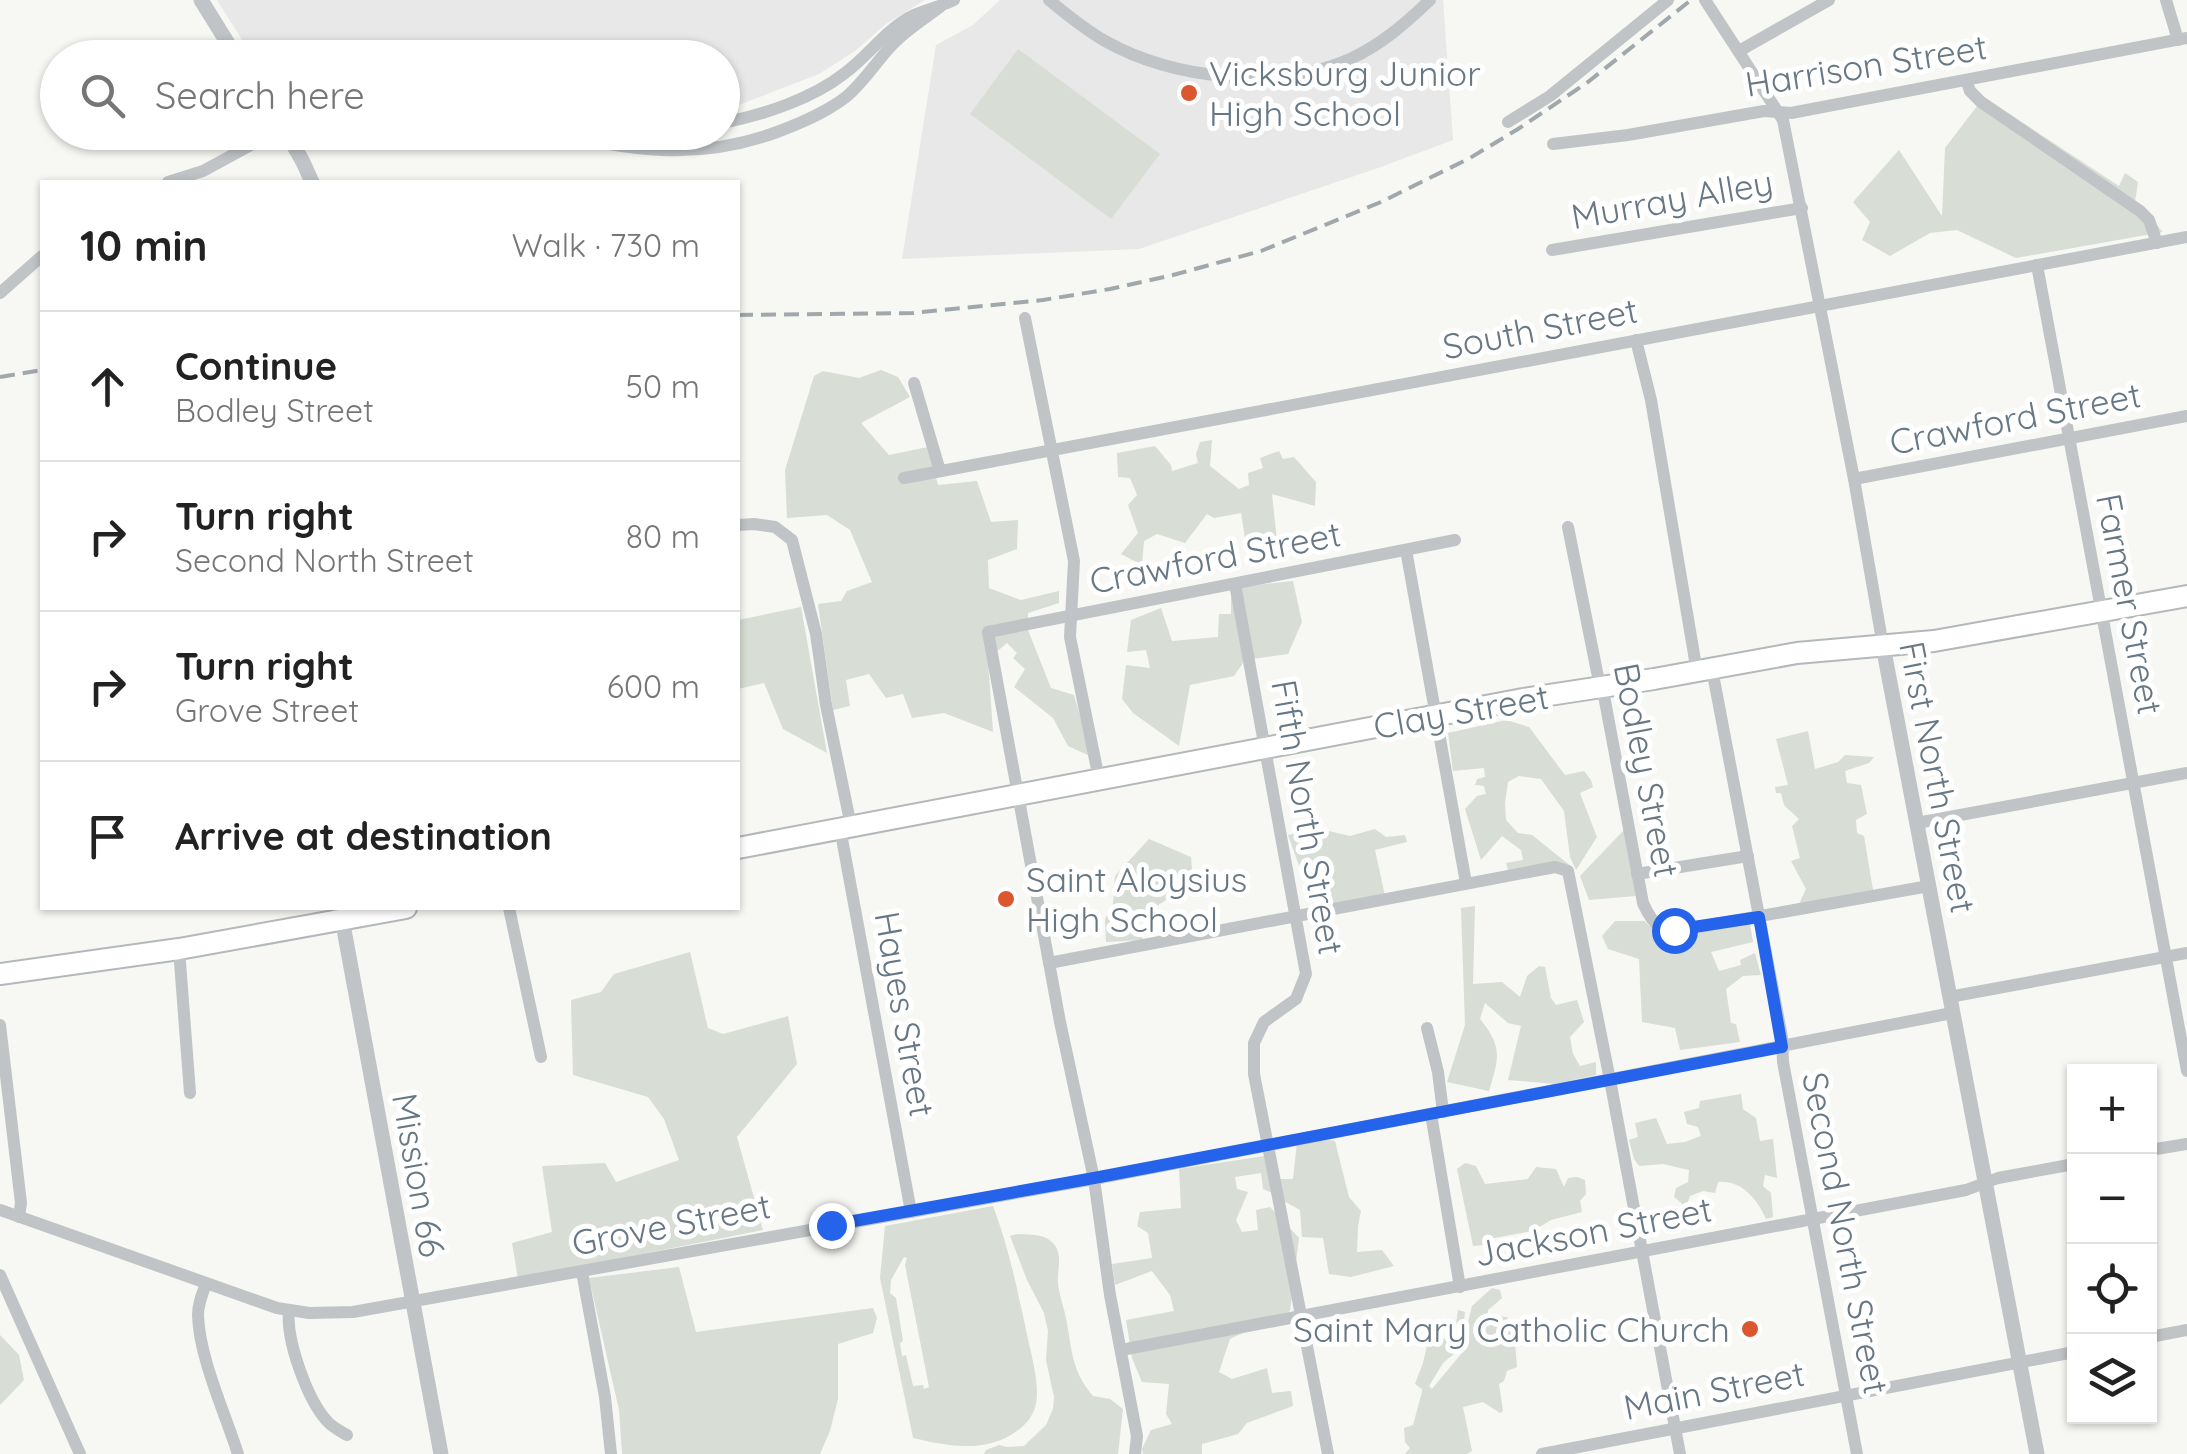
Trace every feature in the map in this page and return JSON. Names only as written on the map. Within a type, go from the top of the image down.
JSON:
[{"type":"main road","name":"Clay Street","points":[[740,848],[1600,686],[1797,653],[1934,641],[2187,596]]},
{"type":"main road","points":[[0,974],[179,949],[340,913],[380,910]]},
{"type":"street","points":[[201,0],[226,40]]},
{"type":"street","points":[[740,117],[831,83],[894,28],[912,16],[954,0]]},
{"type":"street","points":[[1049,0],[1080,26],[1130,53],[1196,72],[1261,78],[1289,76],[1349,60],[1382,42],[1430,0]]},
{"type":"street","points":[[1508,122],[1550,96],[1668,0]]},
{"type":"street","name":"First North Street","points":[[1705,0],[1783,120],[2036,1454]]},
{"type":"street","points":[[1739,51],[1829,0]]},
{"type":"street","points":[[2166,0],[2182,39]]},
{"type":"street","points":[[740,143],[823,113],[857,88],[892,45],[940,7]]},
{"type":"street","name":"Harrison Street","points":[[1553,144],[1628,136],[1764,111],[1790,113],[2182,39]]},
{"type":"street","points":[[1966,80],[1981,102],[2140,211],[2149,220],[2158,242]]},
{"type":"street","points":[[174,180],[202,171],[241,150]]},
{"type":"street","points":[[296,150],[311,180]]},
{"type":"street","points":[[647,150],[702,150]]},
{"type":"street","name":"Murray Alley","points":[[1552,250],[1802,208]]},
{"type":"street","name":"South Street","points":[[904,478],[2187,237]]},
{"type":"street","points":[[0,293],[40,258]]},
{"type":"street","name":"Farmer Street","points":[[2037,266],[2187,1071]]},
{"type":"street","points":[[1025,318],[1074,562],[1070,637],[1099,779]]},
{"type":"street","name":"Second North Street","points":[[1636,340],[1704,670],[1748,856],[1857,1454]]},
{"type":"street","points":[[914,382],[940,471]]},
{"type":"street","name":"Crawford Street","points":[[1854,479],[2187,416]]},
{"type":"street","name":"Hayes Street","points":[[740,525],[774,527],[792,540],[816,634],[910,1212]]},
{"type":"street","name":"Bodley Street","points":[[1568,526],[1606,701],[1643,904],[1653,923],[1663,929],[1688,929],[1928,886]]},
{"type":"street","name":"Crawford Street","points":[[1016,795],[988,632],[1454,540]]},
{"type":"street","points":[[1406,550],[1466,882]]},
{"type":"street","name":"Fifth North Street","points":[[1235,584],[1306,974],[1296,998],[1264,1022],[1254,1043],[1254,1074],[1328,1454]]},
{"type":"street","points":[[1916,822],[2187,772]]},
{"type":"street","points":[[1016,795],[1094,1178],[1137,1454]]},
{"type":"street","points":[[1637,874],[1748,856]]},
{"type":"street","points":[[1049,963],[1466,882],[1556,867],[1568,870],[1680,1454]]},
{"type":"street","points":[[509,910],[541,1057]]},
{"type":"street","name":"Mission 66","points":[[340,913],[441,1454]]},
{"type":"street","points":[[179,949],[190,1093]]},
{"type":"street","name":"Grove Street","points":[[0,1210],[289,1311],[341,1313],[910,1212],[1782,1047],[2187,952]]},
{"type":"street","points":[[0,1025],[21,1203],[19,1217]]},
{"type":"street","points":[[1427,1028],[1438,1072],[1437,1112],[1460,1286]]},
{"type":"street","points":[[2157,1149],[2187,1144]]},
{"type":"street","name":"Jackson Street","points":[[1121,1350],[1966,1190],[1998,1178],[2067,1165]]},
{"type":"street","points":[[582,1272],[606,1397],[611,1454]]},
{"type":"street","points":[[0,1275],[80,1454]]},
{"type":"street","points":[[206,1284],[198,1316],[205,1353],[238,1454]]},
{"type":"street","points":[[289,1311],[289,1334],[318,1410],[330,1425],[346,1435]]},
{"type":"street","points":[[2157,1336],[2187,1330]]},
{"type":"street","name":"Main Street","points":[[1542,1454],[2067,1353]]},
{"type":"shaded area","points":[[217,0],[925,0],[819,74],[740,104],[740,40],[242,40]]},
{"type":"shaded area","name":"Vicksburg Junior High School","points":[[1000,0],[1443,0],[1453,140],[1139,249],[902,259],[936,45],[973,25]]},
{"type":"shaded area","points":[[1018,49],[1160,154],[1111,219],[970,114]]},
{"type":"shaded area","points":[[1984,97],[2119,186],[2125,173],[2138,182],[2135,202],[2163,232],[2016,258],[1957,230],[1930,233],[1890,256],[1862,240],[1870,222],[1853,202],[1899,150],[1942,216],[1945,148]]},
{"type":"shaded area","points":[[881,370],[898,377],[910,397],[861,423],[889,455],[928,447],[938,485],[977,481],[991,522],[1018,520],[1017,549],[988,560],[989,588],[1021,600],[1059,591],[1059,603],[1028,613],[1028,630],[1051,688],[1074,695],[1092,757],[1068,746],[1053,718],[1014,687],[1025,669],[1013,658],[1017,653],[1007,643],[988,659],[993,732],[944,713],[912,718],[903,694],[886,698],[869,674],[846,680],[850,706],[833,710],[818,604],[841,601],[847,591],[872,582],[850,530],[827,515],[787,518],[785,470],[814,376],[823,371],[859,378]]},
{"type":"shaded area","points":[[1212,440],[1210,466],[1239,489],[1249,485],[1248,473],[1263,468],[1260,458],[1279,451],[1283,459],[1294,457],[1316,482],[1315,506],[1272,494],[1277,541],[1246,544],[1241,513],[1214,518],[1207,514],[1185,543],[1157,534],[1144,541],[1142,565],[1121,554],[1138,533],[1128,505],[1137,495],[1130,478],[1118,477],[1117,453],[1155,446],[1172,471],[1198,463],[1200,442]]},
{"type":"shaded area","points":[[1293,581],[1302,622],[1288,654],[1245,660],[1234,676],[1190,685],[1179,746],[1133,713],[1122,699],[1126,665],[1150,668],[1146,650],[1127,652],[1131,620],[1161,608],[1172,641],[1218,637],[1219,614],[1231,614],[1231,588]]},
{"type":"shaded area","points":[[801,607],[827,753],[783,729],[764,683],[740,689],[740,620]]},
{"type":"shaded area","points":[[1506,720],[1529,727],[1565,775],[1584,771],[1591,780],[1593,787],[1580,793],[1597,837],[1576,870],[1570,857],[1564,811],[1541,779],[1519,776],[1508,782],[1506,820],[1518,833],[1532,835],[1572,867],[1508,870],[1506,863],[1523,860],[1521,850],[1502,836],[1481,860],[1465,809],[1477,796],[1486,794],[1484,786],[1475,785],[1477,779],[1485,777],[1484,768],[1453,771],[1448,733]]},
{"type":"shaded area","points":[[1808,731],[1815,769],[1838,762],[1845,755],[1874,757],[1869,763],[1845,771],[1847,783],[1861,785],[1867,814],[1856,820],[1857,833],[1864,836],[1873,890],[1799,904],[1806,889],[1791,861],[1800,858],[1792,826],[1799,819],[1784,805],[1781,793],[1776,793],[1775,787],[1788,785],[1776,739]]},
{"type":"shaded area","points":[[1320,829],[1350,836],[1375,829],[1386,837],[1405,835],[1407,842],[1375,850],[1385,896],[1315,910],[1288,835]]},
{"type":"shaded area","points":[[1625,829],[1636,896],[1589,900],[1580,876]]},
{"type":"shaded area","points":[[1149,839],[1191,857],[1193,883],[1136,919],[1143,940],[1106,942],[1105,919],[1113,904],[1115,876]]},
{"type":"shaded area","points":[[1475,906],[1473,984],[1502,982],[1520,997],[1527,976],[1539,966],[1545,967],[1556,1005],[1577,1000],[1584,1022],[1570,1037],[1573,1054],[1580,1066],[1596,1062],[1596,1075],[1555,1084],[1508,1080],[1521,1026],[1508,1023],[1485,1003],[1480,1019],[1493,1037],[1497,1053],[1489,1091],[1447,1082],[1465,1025],[1461,908]]},
{"type":"shaded area","points":[[1615,921],[1644,921],[1653,929],[1750,924],[1753,942],[1711,952],[1719,971],[1741,965],[1740,960],[1755,953],[1761,975],[1743,976],[1726,989],[1731,1023],[1736,1024],[1740,1042],[1680,1050],[1675,1028],[1642,1022],[1639,959],[1608,949],[1602,936]]},
{"type":"shaded area","points":[[690,952],[708,1028],[723,1034],[788,1016],[797,1064],[737,1137],[763,1230],[518,1279],[512,1243],[552,1232],[542,1166],[605,1163],[616,1182],[679,1160],[664,1119],[648,1097],[573,1075],[571,1000],[601,992],[614,974]]},
{"type":"shaded area","points":[[1741,1094],[1743,1109],[1756,1118],[1760,1141],[1773,1139],[1777,1178],[1765,1175],[1763,1186],[1771,1193],[1773,1217],[1766,1219],[1748,1192],[1727,1182],[1718,1182],[1715,1193],[1703,1191],[1690,1196],[1686,1207],[1674,1197],[1676,1188],[1688,1182],[1689,1170],[1663,1164],[1639,1166],[1629,1140],[1638,1137],[1635,1123],[1656,1118],[1667,1144],[1701,1136],[1698,1127],[1687,1124],[1684,1112],[1699,1108],[1700,1101]]},
{"type":"shaded area","points":[[1315,1138],[1335,1141],[1349,1197],[1361,1211],[1357,1252],[1382,1250],[1394,1266],[1351,1277],[1329,1274],[1323,1238],[1302,1237],[1300,1210],[1280,1199],[1280,1179],[1293,1179],[1297,1142]]},
{"type":"shaded area","points":[[1264,1156],[1272,1193],[1263,1189],[1261,1173],[1235,1177],[1237,1189],[1248,1192],[1236,1220],[1242,1232],[1258,1230],[1256,1210],[1270,1207],[1299,1238],[1290,1311],[1230,1339],[1219,1372],[1232,1379],[1267,1368],[1272,1393],[1291,1391],[1293,1406],[1247,1423],[1238,1434],[1202,1444],[1202,1454],[1143,1454],[1151,1430],[1172,1424],[1166,1414],[1169,1384],[1142,1382],[1132,1358],[1126,1320],[1174,1311],[1170,1295],[1152,1271],[1115,1285],[1112,1264],[1152,1258],[1148,1233],[1137,1226],[1140,1212],[1181,1208],[1179,1169]]},
{"type":"shaded area","points":[[1465,1163],[1476,1166],[1485,1184],[1528,1179],[1536,1167],[1556,1169],[1564,1187],[1568,1178],[1585,1180],[1586,1194],[1580,1201],[1582,1212],[1551,1220],[1533,1231],[1483,1240],[1484,1245],[1473,1246],[1457,1169]]},
{"type":"shaded area","points":[[993,1206],[1015,1280],[1037,1385],[1031,1416],[1010,1436],[970,1446],[913,1438],[880,1278],[885,1226]],"holes":[[[904,1257],[905,1265],[929,1387],[924,1389],[923,1385],[913,1386],[906,1355],[902,1356],[896,1298],[890,1293],[891,1280]]]},
{"type":"shaded area","points":[[1010,1236],[1042,1236],[1057,1249],[1059,1287],[1076,1367],[1093,1396],[1110,1399],[1123,1409],[1118,1454],[984,1454],[999,1445],[1024,1446],[1046,1425],[1053,1409],[1046,1360],[1048,1331]]},
{"type":"shaded area","points":[[679,1267],[696,1332],[873,1308],[877,1318],[873,1333],[838,1344],[838,1399],[820,1454],[622,1454],[619,1410],[589,1278]]},
{"type":"shaded area","points":[[1492,1288],[1500,1290],[1502,1298],[1488,1310],[1488,1316],[1507,1317],[1514,1329],[1517,1367],[1507,1371],[1499,1384],[1503,1411],[1500,1413],[1483,1402],[1463,1407],[1472,1451],[1467,1454],[1405,1454],[1410,1448],[1405,1442],[1404,1428],[1413,1425],[1422,1392],[1415,1384],[1428,1341],[1454,1337],[1458,1310],[1465,1312],[1461,1344],[1443,1363],[1429,1386],[1432,1389],[1466,1348],[1472,1306]]},
{"type":"shaded area","points":[[0,1335],[19,1355],[24,1380],[0,1405]]},
{"type":"railway","points":[[740,315],[913,313],[1043,300],[1173,275],[1261,251],[1381,202],[1470,158],[1588,82],[1691,0]]},
{"type":"railway","points":[[0,377],[40,370]]},
{"type":"place","name":"Vicksburg Junior High School","points":[[1189,93]]},
{"type":"place","name":"Saint Aloysius High School","points":[[1006,899]]},
{"type":"place","name":"Saint Mary Catholic Church","points":[[1750,1329]]},
{"type":"route","points":[[831,1225],[992,1198],[1782,1047],[1759,917],[1674,930]]}]
